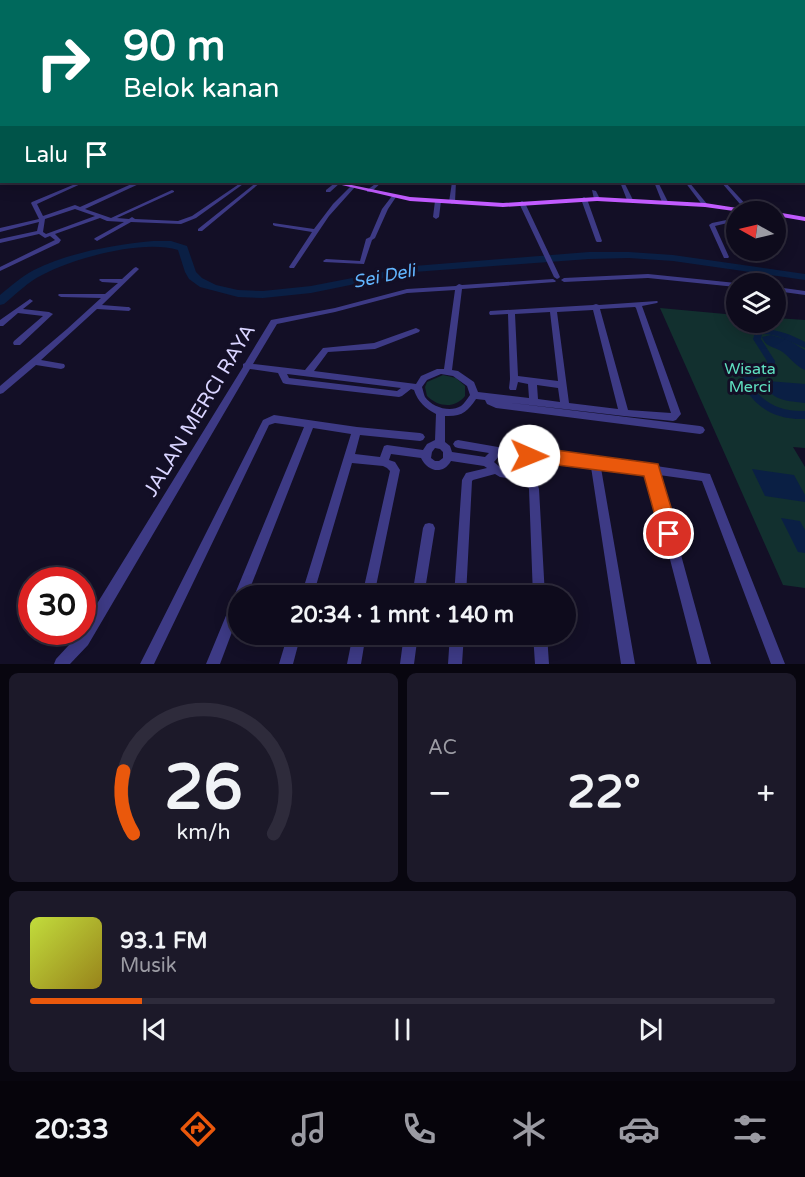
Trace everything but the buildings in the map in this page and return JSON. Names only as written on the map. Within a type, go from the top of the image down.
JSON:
[{"type":"main road","points":[[340,183],[394,197],[452,202],[503,205],[597,199],[665,202],[726,209]]},
{"type":"main road","points":[[786,216],[805,219]]},
{"type":"street","points":[[45,234],[42,219],[34,203],[81,183]]},
{"type":"street","points":[[80,209],[136,183]]},
{"type":"street","points":[[0,230],[72,208],[112,219],[171,224],[186,222],[243,183]]},
{"type":"street","points":[[200,230],[258,183]]},
{"type":"street","points":[[328,191],[340,183]]},
{"type":"street","points":[[369,191],[379,183]]},
{"type":"street","points":[[452,202],[454,183]]},
{"type":"street","points":[[622,183],[630,200]]},
{"type":"street","points":[[656,183],[665,202]]},
{"type":"street","points":[[688,183],[705,205]]},
{"type":"street","points":[[724,183],[740,201]]},
{"type":"street","points":[[292,267],[314,231],[353,187]]},
{"type":"street","points":[[112,219],[172,191]]},
{"type":"street","points":[[594,191],[597,199]]},
{"type":"street","points":[[326,261],[362,263],[369,240],[394,197]]},
{"type":"street","points":[[584,199],[599,241]]},
{"type":"street","points":[[436,217],[438,201]]},
{"type":"street","points":[[522,203],[557,277]]},
{"type":"street","points":[[0,242],[45,234],[99,217]]},
{"type":"street","points":[[97,239],[133,219]]},
{"type":"street","points":[[726,222],[712,225],[726,257]]},
{"type":"street","points":[[275,224],[314,231]]},
{"type":"street","points":[[0,269],[58,241],[45,234]]},
{"type":"street","points":[[0,391],[36,362],[136,269]]},
{"type":"street","name":"JALAN MERCI RAYA","points":[[61,664],[83,640],[246,366],[272,324],[277,320],[335,310],[396,293],[557,277],[648,276],[726,284]]},
{"type":"street","points":[[102,280],[124,281]]},
{"type":"street","points":[[448,371],[459,286]]},
{"type":"street","points":[[786,290],[805,292]]},
{"type":"street","points":[[61,295],[107,296]]},
{"type":"street","points":[[0,324],[30,301]]},
{"type":"street","points":[[493,313],[655,302]]},
{"type":"street","points":[[474,395],[673,417],[676,414],[639,307],[636,305]]},
{"type":"street","points":[[596,306],[624,413]]},
{"type":"street","points":[[96,307],[127,309]]},
{"type":"street","points":[[554,309],[565,406]]},
{"type":"street","points":[[17,311],[49,314],[17,343]]},
{"type":"street","points":[[511,312],[513,383],[532,381],[563,385]]},
{"type":"street","points":[[307,374],[326,350],[375,346],[416,330]]},
{"type":"street","points":[[36,362],[61,366]]},
{"type":"street","points":[[246,366],[414,387]]},
{"type":"street","points":[[281,370],[286,381],[399,394],[414,387],[425,376],[448,371],[467,379],[474,395],[467,407],[459,411],[441,412],[426,405],[414,387]]},
{"type":"street","points":[[532,381],[534,402]]},
{"type":"street","points":[[489,397],[490,402],[496,405],[700,430]]},
{"type":"street","points":[[440,445],[441,412]]},
{"type":"street","points":[[147,664],[266,423],[274,419],[357,432],[420,437]]},
{"type":"street","points":[[245,585],[310,424]]},
{"type":"street","points":[[310,585],[357,432]]},
{"type":"street","points":[[384,462],[390,434]]},
{"type":"street","points":[[458,444],[699,475],[708,479],[778,664]]},
{"type":"street","points":[[440,445],[447,449],[449,456],[444,464],[437,465],[430,463],[425,454],[430,447],[440,445]]},
{"type":"street","points":[[387,449],[425,454]]},
{"type":"street","points":[[491,466],[492,455],[499,451]]},
{"type":"street","points":[[526,454],[531,458],[532,463],[530,477],[534,489],[538,585]]},
{"type":"street","points":[[449,456],[491,466],[506,475],[530,477]]},
{"type":"street","points":[[349,458],[384,462],[395,470],[370,585]]},
{"type":"street","points":[[594,462],[628,664]]},
{"type":"street","points":[[461,585],[467,480],[470,476],[491,466]]},
{"type":"street","points":[[652,470],[704,664]]},
{"type":"street","points":[[420,585],[429,528]]},
{"type":"street","points":[[213,664],[228,626]]},
{"type":"street","points":[[286,664],[292,645]]},
{"type":"street","points":[[354,664],[358,645]]},
{"type":"street","points":[[407,664],[410,645]]},
{"type":"street","points":[[455,664],[456,645]]},
{"type":"street","points":[[541,645],[542,664]]},
{"type":"green space","name":"Wisata Merci","points":[[660,308],[726,314],[726,333],[786,333],[786,319],[805,320],[805,448],[793,447],[805,467],[805,588],[783,585]]},
{"type":"green space","points":[[443,375],[456,378],[465,386],[465,396],[451,405],[441,404],[427,396],[425,387],[427,382]]},
{"type":"water","points":[[771,335],[788,340],[805,350],[805,370],[782,351],[766,344],[762,337]]},
{"type":"water","points":[[768,381],[805,384],[805,403],[787,401],[777,397],[765,385]]},
{"type":"water","points":[[752,469],[794,475],[805,495],[805,502],[765,496]]},
{"type":"water","points":[[781,518],[800,521],[805,530],[805,553],[798,552]]},
{"type":"waterway","name":"Sei Deli","points":[[0,301],[32,276],[49,268],[88,255],[153,244],[171,244],[183,248],[190,272],[197,281],[204,285],[238,293],[263,295],[311,290],[414,269],[589,256],[629,255],[673,258],[805,277]]},
{"type":"waterway","points":[[805,345],[777,333],[759,332],[757,339],[771,361],[771,366],[761,374],[744,380],[754,396],[769,408],[786,414],[805,415]]},
{"type":"route","points":[[529,456],[526,454],[652,470],[669,534]]}]
